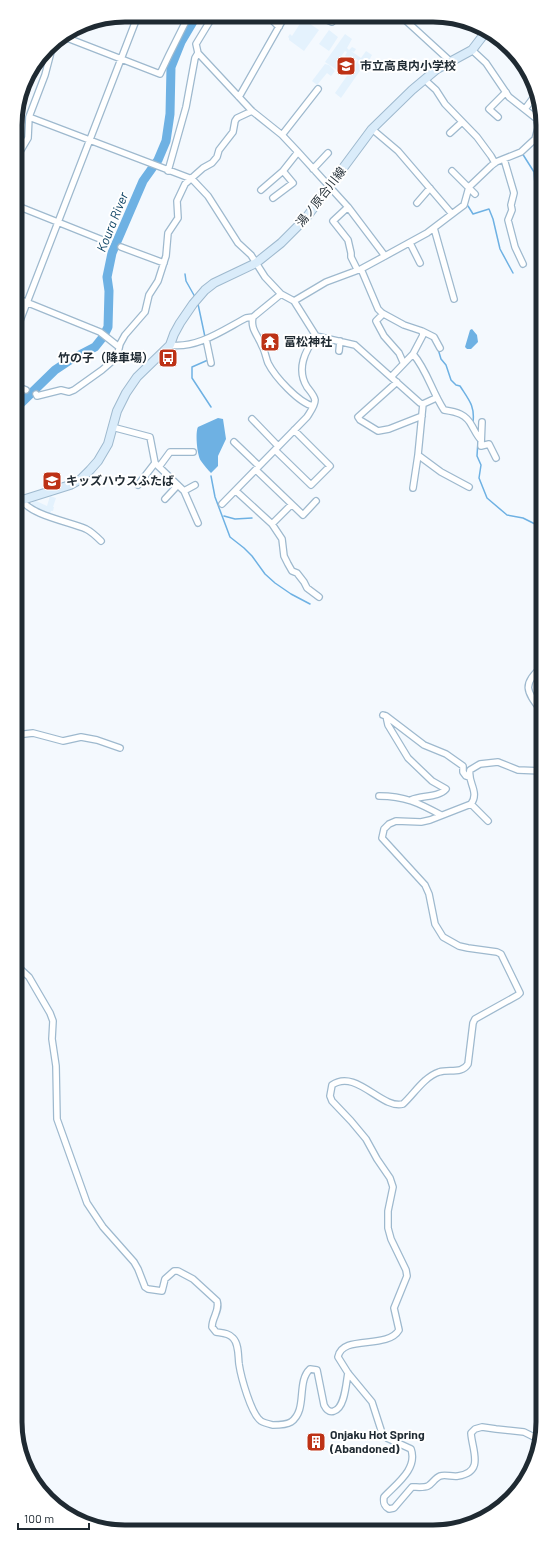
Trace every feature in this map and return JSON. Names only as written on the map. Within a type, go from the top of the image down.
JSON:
[{"type":"main road","name":"湯ノ原合川線","points":[[22,500],[70,485],[81,478],[98,461],[108,444],[116,411],[126,392],[137,377],[170,345],[180,323],[205,290],[218,280],[256,263],[269,254],[303,222],[372,130],[412,90],[437,69],[472,50],[483,35]]},
{"type":"street","points":[[22,315],[135,22]]},
{"type":"street","points":[[69,39],[160,74],[186,22]]},
{"type":"street","points":[[209,22],[196,44],[198,54],[252,111],[282,135],[298,152],[348,207],[385,256]]},
{"type":"street","points":[[275,22],[279,26]]},
{"type":"street","points":[[239,97],[281,22]]},
{"type":"street","points":[[407,22],[450,61]]},
{"type":"street","points":[[472,50],[486,63],[506,92],[535,118]]},
{"type":"street","points":[[168,170],[186,107],[195,58],[198,54]]},
{"type":"street","points":[[22,148],[28,138],[29,117],[45,75],[49,56]]},
{"type":"street","points":[[425,80],[436,90],[445,104],[477,137],[495,164]]},
{"type":"street","points":[[282,135],[318,89]]},
{"type":"street","points":[[498,117],[489,109],[506,92]]},
{"type":"street","points":[[525,110],[532,99]]},
{"type":"street","points":[[36,394],[37,396],[61,390],[69,392],[74,390],[117,358],[119,347],[125,335],[145,312],[149,295],[158,281],[164,263],[168,233],[178,218],[177,201],[186,184],[203,168],[212,163],[217,157],[219,150],[233,132],[237,118],[252,111]]},
{"type":"street","points":[[29,117],[192,179],[208,196],[238,243],[251,255],[265,277],[281,294],[294,301],[316,336],[355,345],[420,403],[423,404]]},
{"type":"street","points":[[450,133],[462,122]]},
{"type":"street","points":[[372,130],[398,151],[452,214]]},
{"type":"street","points":[[294,301],[326,282],[359,269],[410,243],[434,228],[464,205],[469,188],[495,164],[521,152],[536,140]]},
{"type":"street","points":[[261,190],[283,171],[298,152]]},
{"type":"street","points":[[313,169],[328,153]]},
{"type":"street","points":[[504,160],[514,193],[511,205],[512,210],[508,220],[515,247],[523,264]]},
{"type":"street","points":[[273,198],[293,183],[283,171]]},
{"type":"street","points":[[452,171],[475,194]]},
{"type":"street","points":[[417,203],[430,188]]},
{"type":"street","points":[[348,207],[333,221],[348,240],[351,252],[350,257],[359,269],[378,309],[404,326],[422,331],[434,337],[440,348]]},
{"type":"street","points":[[22,208],[104,241]]},
{"type":"street","points":[[434,228],[454,299]]},
{"type":"street","points":[[410,243],[420,263]]},
{"type":"street","points":[[121,247],[164,263]]},
{"type":"street","points":[[170,345],[179,346],[206,339],[246,318],[253,317],[281,294]]},
{"type":"street","points":[[22,300],[102,332],[119,347]]},
{"type":"street","points":[[382,313],[376,321],[384,336],[400,353],[403,362]]},
{"type":"street","points":[[253,317],[251,323],[262,345],[268,363],[277,376],[298,398],[308,405],[313,406]]},
{"type":"street","points":[[391,377],[403,362],[413,354],[423,335],[422,331]]},
{"type":"street","points":[[222,504],[307,417],[315,400],[303,380],[301,369],[303,360],[316,336]]},
{"type":"street","points":[[206,339],[211,363]]},
{"type":"street","points":[[339,351],[340,341]]},
{"type":"street","points":[[413,354],[444,410],[456,412],[465,416],[470,422],[481,446],[489,444],[496,458]]},
{"type":"street","points":[[397,382],[358,417],[360,420],[378,431],[389,429],[422,416]]},
{"type":"street","points":[[22,388],[26,390]]},
{"type":"street","points":[[423,404],[436,398]]},
{"type":"street","points":[[413,488],[423,404]]},
{"type":"street","points":[[252,419],[311,486],[330,466],[294,430]]},
{"type":"street","points":[[479,439],[482,422]]},
{"type":"street","points":[[112,427],[150,437],[157,465],[184,491],[198,523]]},
{"type":"street","points":[[234,442],[291,505],[303,515],[316,501]]},
{"type":"street","points":[[138,485],[170,452],[193,452]]},
{"type":"street","points":[[418,455],[440,472],[469,488]]},
{"type":"street","points":[[165,499],[178,485]]},
{"type":"street","points":[[184,491],[195,485]]},
{"type":"street","points":[[236,491],[272,524],[282,539],[284,556],[292,571],[296,573],[304,582],[307,588],[319,597]]},
{"type":"street","points":[[22,503],[51,518],[86,529],[101,541]]},
{"type":"street","points":[[272,524],[291,505]]},
{"type":"street","points":[[536,672],[533,674],[528,686],[528,692],[536,703]]},
{"type":"street","points":[[412,800],[422,796],[431,796],[445,791],[446,789],[432,781],[407,756],[384,715],[424,745],[446,754],[463,766],[463,772],[469,777]]},
{"type":"street","points":[[22,734],[33,733],[63,741],[81,737],[97,740],[120,748]]},
{"type":"street","points":[[535,1437],[524,1432],[482,1427],[475,1429],[471,1433],[476,1457],[473,1468],[466,1474],[457,1476],[438,1476],[428,1486],[412,1487],[394,1508],[389,1509],[385,1507],[383,1502],[384,1497],[408,1472],[412,1464],[412,1453],[411,1450],[387,1438],[382,1433],[372,1402],[348,1373],[338,1356],[341,1348],[346,1345],[379,1340],[397,1333],[399,1330],[394,1308],[407,1276],[406,1270],[391,1239],[388,1228],[388,1211],[392,1188],[390,1178],[376,1159],[366,1139],[332,1101],[330,1096],[332,1085],[338,1081],[354,1082],[394,1104],[403,1104],[431,1076],[440,1072],[461,1070],[466,1068],[468,1064],[473,1023],[475,1019],[518,995],[520,992],[501,954],[498,952],[459,946],[444,938],[435,924],[429,894],[425,885],[382,838],[384,829],[389,824],[396,821],[421,822],[471,804],[474,800],[475,792],[469,777],[470,770],[480,764],[498,762],[518,770],[536,771]]},
{"type":"street","points":[[379,796],[396,796],[412,800],[441,815]]},
{"type":"street","points":[[471,804],[488,821]]},
{"type":"street","points":[[22,971],[29,977],[54,1022],[52,1039],[56,1066],[57,1119],[87,1203],[103,1227],[134,1262],[145,1287],[148,1289],[162,1291],[165,1279],[174,1271],[178,1271],[192,1279],[217,1301],[218,1310],[214,1317],[212,1327],[216,1332],[228,1334],[235,1340],[240,1367],[251,1404],[260,1420],[268,1424],[284,1425],[295,1418],[302,1398],[306,1374],[310,1369],[317,1370],[324,1405],[326,1409],[334,1412],[342,1405],[348,1373]]},
{"type":"shaded area","points":[[301,22],[307,22],[319,30],[304,51],[289,40],[288,37],[290,34],[292,36]]},
{"type":"shaded area","points":[[329,30],[338,37],[329,51],[319,44]]},
{"type":"shaded area","points":[[345,34],[352,39],[347,48],[349,50],[352,47],[356,49],[354,52],[351,51],[361,58],[366,51],[372,55],[366,66],[364,65],[341,98],[335,93],[358,60],[352,56],[349,59],[345,56],[347,52],[345,51],[336,63],[340,66],[337,70],[325,62]]},
{"type":"shaded area","points":[[325,64],[329,65],[335,71],[331,76],[327,73],[317,85],[312,81]]},
{"type":"shaded area","points":[[50,496],[56,498],[53,511],[51,511],[50,514],[30,506],[34,500],[47,506]]},
{"type":"water","points":[[472,329],[477,335],[478,342],[471,349],[467,349],[465,347],[470,330]]},
{"type":"water","points":[[218,418],[223,419],[226,439],[218,456],[218,466],[211,473],[203,464],[198,454],[197,430],[198,427]]},
{"type":"waterway","name":"Koura River","points":[[22,402],[55,370],[95,347],[103,337],[108,327],[109,291],[107,277],[112,253],[143,181],[158,160],[166,141],[170,114],[171,67],[181,42],[193,22]]},
{"type":"waterway","points":[[522,153],[534,172],[536,187]]},
{"type":"waterway","points":[[468,206],[473,214],[489,209],[493,219],[500,249],[513,273]]},
{"type":"waterway","points":[[185,274],[186,281],[195,297]]},
{"type":"waterway","points":[[198,304],[205,337]]},
{"type":"waterway","points":[[438,349],[451,380],[456,385],[460,386],[471,403],[473,422]]},
{"type":"waterway","points":[[208,360],[192,367],[192,378],[211,407]]},
{"type":"waterway","points":[[478,440],[477,456],[481,465],[479,478],[487,498],[507,515],[523,518],[536,524]]},
{"type":"waterway","points":[[211,476],[215,497],[230,537],[252,556],[265,574],[275,583],[291,594],[310,604]]},
{"type":"waterway","points":[[224,516],[235,519],[252,518]]},
{"type":"place","name":"市立高良内小学校","points":[[346,66]]},
{"type":"place","name":"富松神社","points":[[270,342]]},
{"type":"place","name":"竹の子（降車場）","points":[[168,358]]},
{"type":"place","name":"キッズハウスふたば","points":[[52,481]]},
{"type":"place","name":"Onjaku Hot Spring (Abandoned)","points":[[316,1442]]}]
